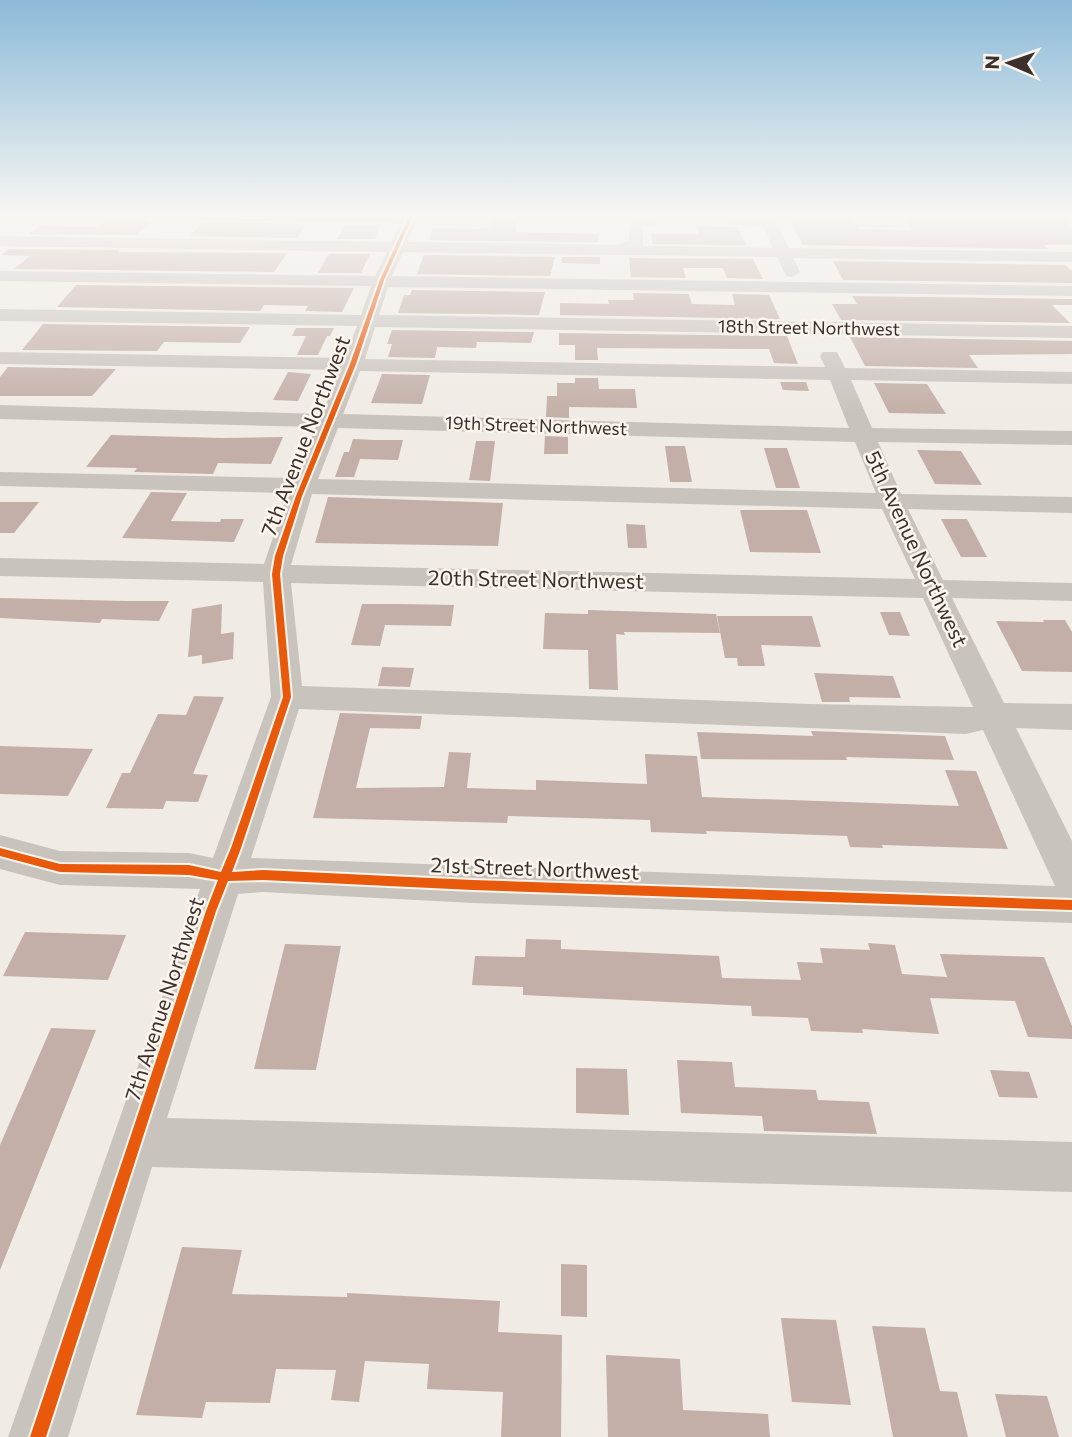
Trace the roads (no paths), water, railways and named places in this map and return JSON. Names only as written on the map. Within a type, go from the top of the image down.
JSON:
[{"type":"street","points":[[104,304],[124,281]]},
{"type":"street","name":"7th Avenue Northwest","points":[[38,1437],[224,877],[287,697],[276,574],[279,556],[303,485],[384,281]]},
{"type":"street","points":[[655,281],[692,287],[797,286],[909,291],[1072,291]]},
{"type":"street","name":"5th Avenue Northwest","points":[[795,281],[893,504],[1072,881]]},
{"type":"street","name":"18th Street Northwest","points":[[0,315],[104,304],[369,321],[1072,332]]},
{"type":"street","points":[[0,358],[1072,377]]},
{"type":"street","name":"19th Street Northwest","points":[[0,412],[1072,438]]},
{"type":"street","points":[[0,479],[303,485],[893,504],[1072,505]]},
{"type":"street","name":"20th Street Northwest","points":[[0,567],[1072,592]]},
{"type":"street","points":[[287,697],[836,718],[966,721],[994,715],[1072,717]]},
{"type":"street","name":"21st Street Northwest","points":[[0,852],[60,868],[190,870],[224,877],[263,874],[472,885],[1072,905]]},
{"type":"street","points":[[136,1142],[1072,1167]]}]
